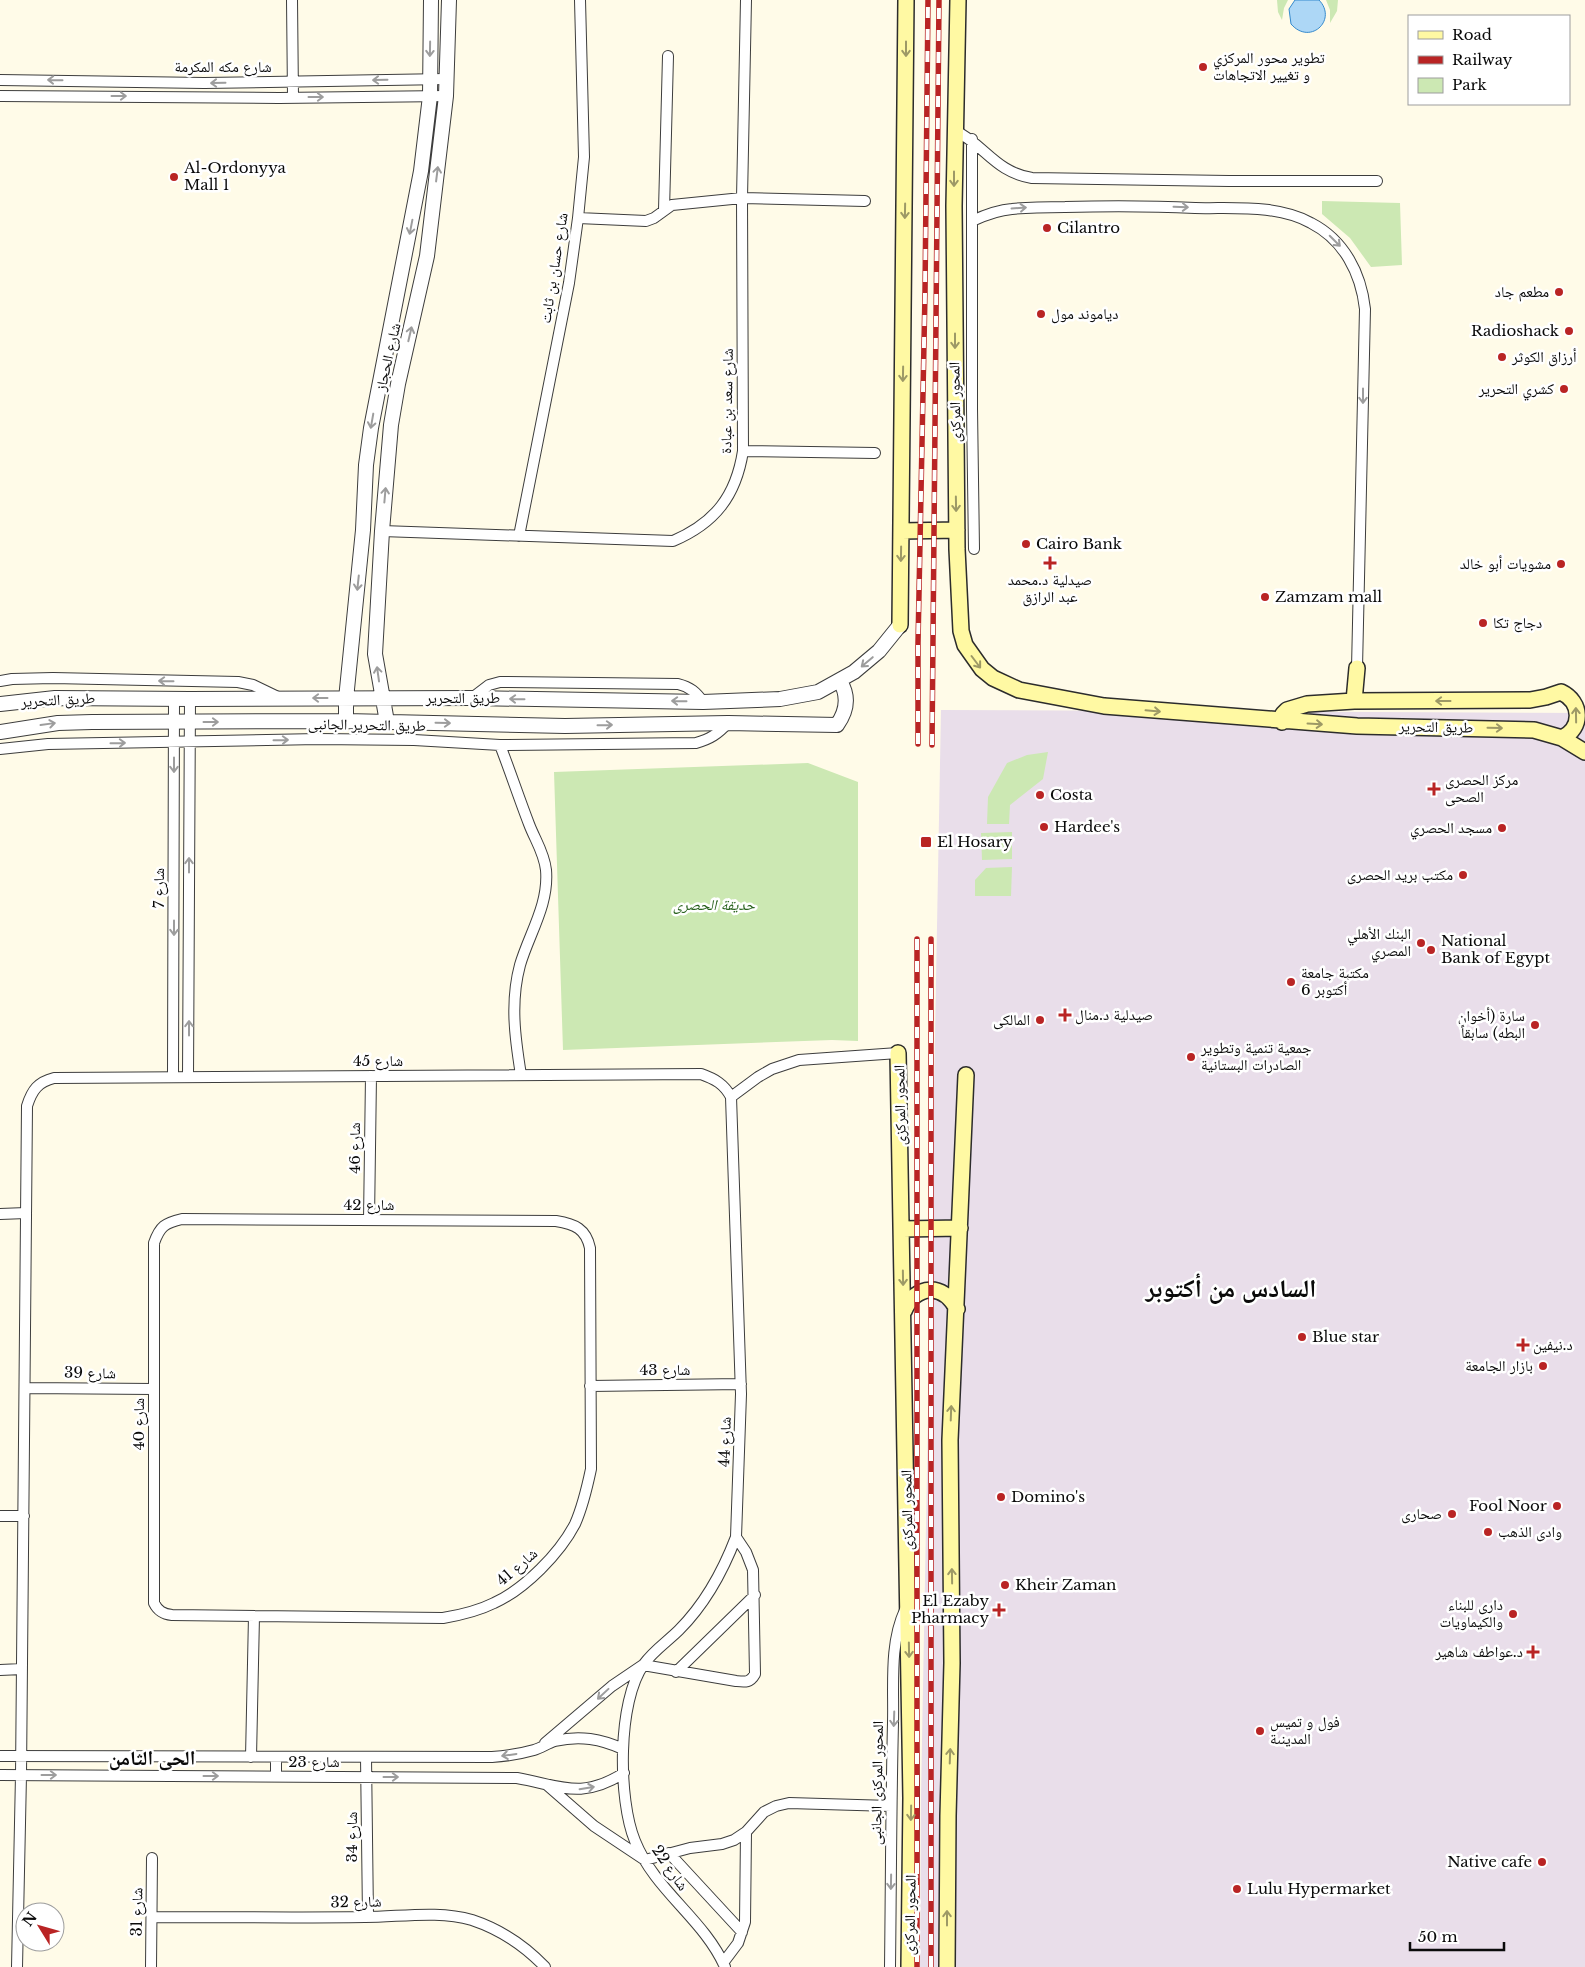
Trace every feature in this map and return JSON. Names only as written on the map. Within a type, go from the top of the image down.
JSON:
[{"type":"main road","points":[[900,625],[906,0]]},
{"type":"main road","name":"المحور المركزى","points":[[958,0],[954,130],[957,530],[961,631],[972,658],[982,669],[999,682],[1019,690],[1104,706]]},
{"type":"main road","points":[[902,531],[957,530]]},
{"type":"main road","points":[[1354,701],[1357,668]]},
{"type":"main road","name":"طريق التحرير","points":[[1282,722],[1285,712],[1298,706],[1354,701],[1530,700],[1561,692],[1567,695],[1576,705],[1578,718],[1572,731],[1562,738]]},
{"type":"main road","name":"طريق التحرير","points":[[1104,706],[1282,722],[1357,726],[1534,730],[1562,738],[1585,752]]},
{"type":"main road","name":"المحور المركزى","points":[[898,1053],[903,1229],[911,1798],[909,1967]]},
{"type":"main road","points":[[947,1967],[953,1631],[950,1440],[966,1075]]},
{"type":"main road","points":[[903,1229],[960,1228]]},
{"type":"main road","points":[[904,1311],[914,1296],[930,1290],[939,1291],[947,1295],[957,1309]]},
{"type":"street","points":[[292,0],[293,97]]},
{"type":"street","name":"شارع الحجاز","points":[[346,722],[346,699],[371,428],[416,200],[430,96],[431,0]]},
{"type":"street","name":"شارع الحجاز","points":[[387,722],[375,654],[382,531],[391,425],[398,384],[428,256],[446,96],[449,0]]},
{"type":"street","name":"شارع حسان بن ثابت","points":[[519,536],[569,283],[578,218],[584,157],[580,0]]},
{"type":"street","name":"شارع سعد بن عبادة","points":[[382,531],[673,541],[688,534],[716,514],[726,500],[740,468],[743,451],[742,198],[746,0]]},
{"type":"street","points":[[664,210],[668,56]]},
{"type":"street","name":"شارع مكه المكرمة","points":[[0,80],[204,83],[446,79]]},
{"type":"street","name":"شارع مكه المكرمة","points":[[0,96],[446,96]]},
{"type":"street","points":[[954,130],[972,139],[1006,170],[1032,178],[1377,181]]},
{"type":"street","points":[[972,139],[974,549]]},
{"type":"street","points":[[578,218],[646,221],[654,218],[672,205],[742,198],[865,202]]},
{"type":"street","points":[[972,221],[1001,210],[1022,208],[1125,206],[1274,211],[1299,217],[1311,223],[1333,238],[1342,248],[1356,270],[1364,296],[1365,309],[1357,668]]},
{"type":"street","points":[[743,451],[875,453]]},
{"type":"street","name":"طريق التحرير","points":[[0,704],[55,698],[472,698],[702,702],[793,698],[818,692],[840,681],[873,657],[900,625]]},
{"type":"street","points":[[0,682],[12,679],[53,678],[238,682],[253,685],[281,698]]},
{"type":"street","name":"طريق التحرير","points":[[0,732],[58,723],[387,722],[565,726],[728,723],[837,724],[846,706],[845,692],[840,681]]},
{"type":"street","name":"شارع 7","points":[[173,1077],[174,699]]},
{"type":"street","name":"شارع 7","points":[[188,1077],[190,699]]},
{"type":"street","name":"طريق التحرير الجانبى","points":[[0,750],[48,744],[357,740],[500,745],[696,743],[714,736],[728,723]]},
{"type":"street","points":[[500,745],[529,826],[541,848],[546,871],[544,896],[536,926],[520,966],[514,998],[515,1038],[521,1075]]},
{"type":"street","points":[[731,1097],[772,1069],[799,1060],[898,1053]]},
{"type":"street","name":"شارع 45","points":[[26,1213],[28,1106],[31,1094],[38,1084],[54,1078],[701,1074],[719,1081],[731,1097]]},
{"type":"street","name":"شارع 46","points":[[369,1220],[371,1076]]},
{"type":"street","name":"شارع 44","points":[[624,1773],[623,1749],[628,1706],[633,1686],[642,1665],[681,1628],[708,1595],[729,1557],[736,1536],[741,1384],[731,1097]]},
{"type":"street","points":[[0,1214],[26,1213],[22,1756],[17,1967]]},
{"type":"street","name":"شارع 42","points":[[159,1230],[169,1222],[182,1220],[556,1221],[569,1223],[581,1229]]},
{"type":"street","name":"شارع 41","points":[[164,1615],[443,1618],[470,1613],[519,1588],[559,1548],[575,1524],[585,1497],[590,1469],[590,1248],[581,1229]]},
{"type":"street","name":"شارع 40","points":[[159,1230],[154,1243],[154,1603],[157,1610],[164,1615]]},
{"type":"street","name":"شارع 43","points":[[590,1386],[741,1384]]},
{"type":"street","name":"شارع 39","points":[[25,1388],[154,1389]]},
{"type":"street","points":[[0,1516],[24,1516]]},
{"type":"street","points":[[537,1749],[627,1674],[642,1665],[746,1682],[752,1679],[755,1674],[755,1595],[753,1570],[746,1552],[736,1536]]},
{"type":"street","points":[[676,1672],[755,1595]]},
{"type":"street","name":"المحور المركزى الجانبى","points":[[890,1967],[891,1806],[896,1648],[898,1628],[908,1603]]},
{"type":"street","points":[[251,1757],[254,1616]]},
{"type":"street","points":[[0,1670],[22,1670]]},
{"type":"street","name":"شارع 23","points":[[0,1756],[492,1757],[522,1754],[571,1738],[589,1738],[623,1749]]},
{"type":"street","points":[[276,1757],[276,1776]]},
{"type":"street","name":"شارع 34","points":[[366,1757],[368,1917]]},
{"type":"street","name":"شارع 23","points":[[0,1775],[517,1778],[571,1790],[600,1786],[624,1773]]},
{"type":"street","name":"شارع 22","points":[[624,1773],[626,1808],[635,1842],[654,1876],[711,1942],[724,1965]]},
{"type":"street","points":[[544,1783],[594,1826],[645,1860],[690,1848],[722,1844],[734,1840],[746,1832],[764,1812],[776,1806],[789,1803],[891,1806]]},
{"type":"street","points":[[724,1965],[742,1932],[745,1922],[746,1832]]},
{"type":"street","points":[[669,1854],[742,1932]]},
{"type":"street","name":"شارع 31","points":[[151,1967],[152,1858]]},
{"type":"street","name":"شارع 32","points":[[152,1917],[444,1915],[471,1920],[496,1930],[519,1944],[545,1967]]},
{"type":"shaded area","points":[[941,710],[1585,713],[1585,1967],[920,1967],[921,1796]]},
{"type":"green space","points":[[1277,0],[1288,0],[1284,8],[1282,20],[1278,12]]},
{"type":"green space","points":[[1326,0],[1338,0],[1337,11],[1330,23],[1330,10]]},
{"type":"green space","points":[[1322,201],[1400,203],[1402,265],[1371,267],[1350,238],[1322,214]]},
{"type":"green space","points":[[1048,752],[1043,779],[1010,805],[1009,824],[987,824],[988,797],[1007,763],[1027,755]]},
{"type":"green space","name":"حديقة الحصرى","points":[[808,763],[858,782],[858,1041],[832,1040],[563,1050],[554,772]]},
{"type":"green space","points":[[1012,832],[1012,859],[982,860],[981,833]]},
{"type":"green space","points":[[1012,867],[1011,896],[975,896],[975,880],[986,868]]},
{"type":"water","points":[[1295,0],[1319,0],[1324,8],[1325,15],[1324,22],[1319,28],[1306,32],[1298,30],[1291,24],[1289,9]]},
{"type":"railway","points":[[918,744],[928,0]]},
{"type":"railway","points":[[932,745],[939,0]]},
{"type":"railway","points":[[917,939],[917,1967]]},
{"type":"railway","points":[[931,939],[931,1967]]},
{"type":"place","name":"تطوير محور المركزي و تغيير الاتجاهات","points":[[1203,67]]},
{"type":"place","name":"Al-Ordonyya Mall 1","points":[[174,177]]},
{"type":"place","name":"Cilantro","points":[[1047,228]]},
{"type":"place","name":"مطعم جاد","points":[[1559,292]]},
{"type":"place","name":"دياموند مول","points":[[1041,314]]},
{"type":"place","name":"Radioshack","points":[[1569,331]]},
{"type":"place","name":"أرزاق الكوثر","points":[[1502,357]]},
{"type":"place","name":"كشري التحرير","points":[[1564,389]]},
{"type":"place","name":"Cairo Bank","points":[[1026,544]]},
{"type":"place","name":"صيدلية د.محمد عبد الرازق","points":[[1050,563]]},
{"type":"place","name":"مشويات أبو خالد","points":[[1561,564]]},
{"type":"place","name":"Zamzam mall","points":[[1265,597]]},
{"type":"place","name":"دجاج تكا","points":[[1483,623]]},
{"type":"place","name":"مركز الحصرى الصحى","points":[[1434,789]]},
{"type":"place","name":"Costa","points":[[1040,795]]},
{"type":"place","name":"Hardee's","points":[[1044,827]]},
{"type":"place","name":"مسجد الحصري","points":[[1502,828]]},
{"type":"place","name":"El Hosary","points":[[926,842]]},
{"type":"place","name":"مكتب بريد الحصرى","points":[[1463,875]]},
{"type":"place","name":"البنك الأهلي المصري","points":[[1421,943]]},
{"type":"place","name":"National Bank of Egypt","points":[[1431,950]]},
{"type":"place","name":"مكتبة جامعة 6 أكتوبر","points":[[1291,982]]},
{"type":"place","name":"صيدلية د.منال","points":[[1065,1015]]},
{"type":"place","name":"المالكى","points":[[1040,1020]]},
{"type":"place","name":"سارة (أخوان البطه) سابقاً","points":[[1535,1025]]},
{"type":"place","name":"جمعية تنمية وتطوير الصادرات البستانية","points":[[1191,1057]]},
{"type":"place","name":"Blue star","points":[[1302,1337]]},
{"type":"place","name":"د.نيفين","points":[[1523,1345]]},
{"type":"place","name":"بازار الجامعة","points":[[1543,1366]]},
{"type":"place","name":"Domino's","points":[[1001,1497]]},
{"type":"place","name":"Fool Noor","points":[[1557,1506]]},
{"type":"place","name":"صحارى","points":[[1452,1514]]},
{"type":"place","name":"وادى الذهب","points":[[1488,1532]]},
{"type":"place","name":"Kheir Zaman","points":[[1005,1585]]},
{"type":"place","name":"El Ezaby Pharmacy","points":[[999,1610]]},
{"type":"place","name":"دارى للبناء والكيماويات","points":[[1513,1614]]},
{"type":"place","name":"د.عواطف شاهير","points":[[1533,1652]]},
{"type":"place","name":"فول و تميس المدينىة","points":[[1260,1731]]},
{"type":"place","name":"Native cafe","points":[[1542,1862]]},
{"type":"place","name":"Lulu Hypermarket","points":[[1237,1889]]},
{"type":"district","name":"السادس من أكتوبر","points":[[1231,1288]]},
{"type":"district","name":"الحى الثامن","points":[[152,1758]]}]
